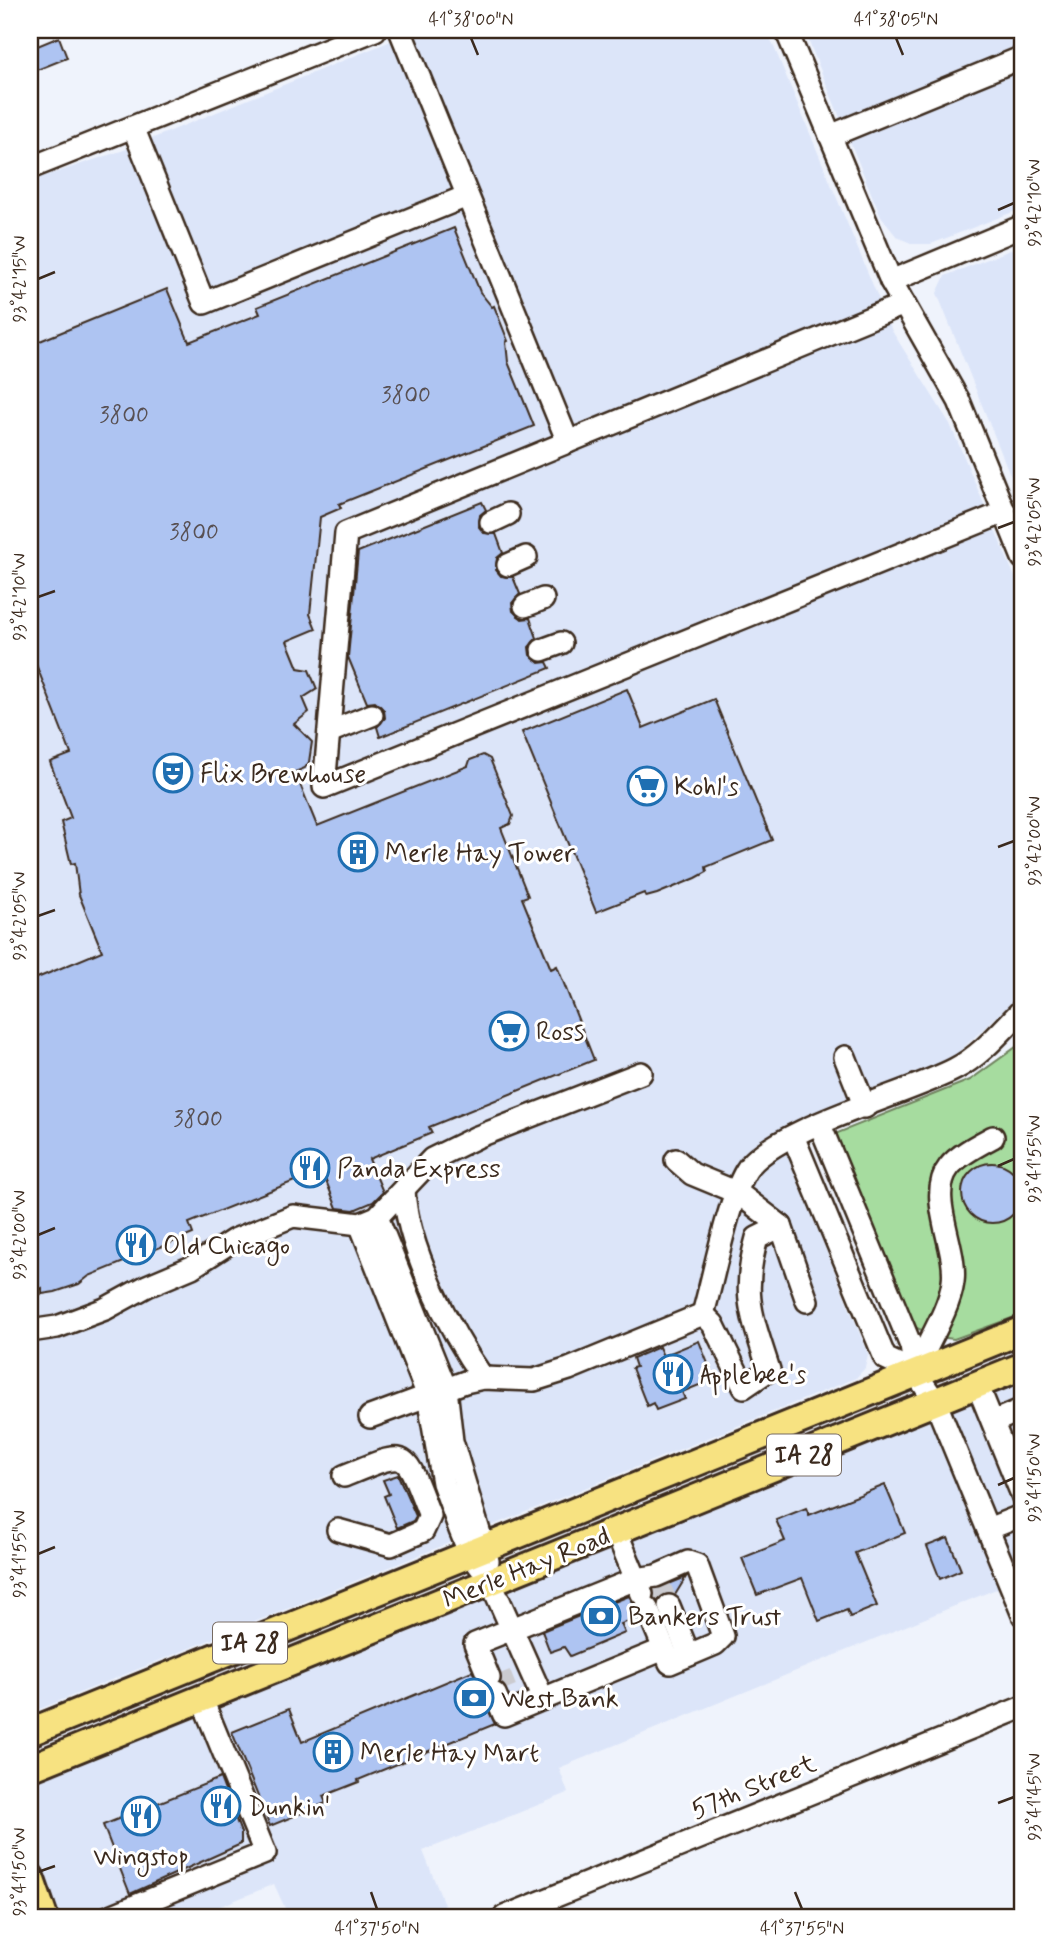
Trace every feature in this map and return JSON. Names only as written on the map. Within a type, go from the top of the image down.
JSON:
[{"type":"main road","name":"Merle Hay Road","points":[[30,1732],[1023,1330]]},
{"type":"main road","name":"Merle Hay Road","points":[[30,1768],[1023,1366]]},
{"type":"main road","points":[[30,1877],[44,1917]]},
{"type":"street","points":[[30,168],[374,30]]},
{"type":"street","points":[[400,30],[568,442]]},
{"type":"street","points":[[786,30],[891,281],[959,401],[1023,558]]},
{"type":"street","points":[[830,136],[1023,57]]},
{"type":"street","points":[[133,127],[204,303],[467,196]]},
{"type":"street","points":[[891,281],[1023,226]]},
{"type":"street","points":[[904,304],[346,533],[342,629],[333,682],[324,787],[1005,512]]},
{"type":"street","points":[[333,682],[355,673]]},
{"type":"street","points":[[329,732],[372,715]]},
{"type":"street","points":[[704,1314],[745,1172],[755,1159],[793,1136],[957,1069],[985,1047],[1023,1009]]},
{"type":"street","points":[[845,1057],[865,1107]]},
{"type":"street","points":[[30,1331],[57,1327],[105,1310],[147,1286],[192,1267],[234,1240],[293,1216],[368,1221],[432,1159],[641,1073]]},
{"type":"street","points":[[820,1125],[911,1346],[915,1372],[935,1401],[1023,1615]]},
{"type":"street","points":[[793,1136],[885,1358],[915,1372]]},
{"type":"street","points":[[915,1372],[953,1281],[955,1262],[942,1212],[943,1179],[949,1166],[993,1137]]},
{"type":"street","points":[[676,1160],[692,1174],[738,1194],[781,1226],[807,1301]]},
{"type":"street","points":[[404,1189],[407,1219],[432,1284],[461,1347],[483,1378]]},
{"type":"street","points":[[368,1221],[393,1257],[437,1392],[443,1483],[477,1549],[544,1699]]},
{"type":"street","points":[[368,1221],[437,1392]]},
{"type":"street","points":[[704,1314],[713,1324],[744,1387],[769,1370],[750,1309],[748,1271],[757,1238],[781,1226]]},
{"type":"street","points":[[393,1257],[432,1284]]},
{"type":"street","points":[[370,1417],[483,1378],[520,1381],[557,1373],[704,1314]]},
{"type":"street","points":[[977,1384],[1023,1497]]},
{"type":"street","points":[[993,1422],[1023,1409]]},
{"type":"street","points":[[338,1530],[391,1545],[424,1531],[430,1516],[410,1468],[403,1460],[390,1457],[344,1476]]},
{"type":"street","points":[[988,1529],[1023,1515]]},
{"type":"street","points":[[616,1531],[690,1655]]},
{"type":"street","points":[[652,1592],[664,1649],[670,1663],[715,1644],[724,1632],[697,1565],[688,1562],[652,1592],[512,1628],[481,1642],[510,1713],[664,1649]]},
{"type":"street","points":[[108,1917],[265,1853],[201,1697]]},
{"type":"street","name":"57th Street","points":[[504,1917],[1023,1707]]},
{"type":"shaded area","points":[[418,30],[767,30],[892,331],[950,424],[1023,596],[1023,992],[951,1059],[777,1130],[868,1354],[865,1368],[856,1378],[30,1713],[30,181],[124,150]]},
{"type":"shaded area","points":[[804,30],[1023,30],[1023,208],[931,244],[913,244],[897,237],[881,217]]},
{"type":"shaded area","points":[[1023,245],[1023,507],[937,293],[945,276]]},
{"type":"shaded area","points":[[1023,1366],[1023,1578],[559,1768],[568,1793],[423,1851],[449,1917],[289,1917],[274,1884],[194,1917],[44,1917],[30,1877],[30,1768]]},
{"type":"green space","points":[[1023,1042],[1023,1314],[954,1339],[938,1337],[912,1326],[835,1134],[970,1080]]},
{"type":"building","points":[[59,37],[67,58],[37,70],[30,49]]},
{"type":"building","points":[[454,228],[480,292],[492,307],[494,306],[508,341],[508,362],[534,426],[339,504],[341,508],[320,517],[310,614],[316,629],[287,641],[298,668],[309,670],[317,689],[303,698],[309,712],[294,724],[312,742],[309,762],[305,768],[295,772],[317,826],[468,766],[470,760],[483,755],[490,759],[513,816],[510,824],[501,828],[528,896],[522,898],[551,969],[557,966],[594,1060],[429,1127],[432,1133],[369,1159],[383,1192],[373,1202],[354,1210],[337,1208],[324,1176],[300,1186],[297,1180],[189,1223],[193,1234],[89,1276],[79,1284],[55,1292],[42,1294],[42,1288],[30,1293],[30,981],[102,951],[79,895],[75,863],[71,864],[61,822],[71,818],[50,762],[71,754],[30,649],[30,345],[167,289],[189,342],[260,314],[257,307]]},
{"type":"building","points":[[482,502],[486,510],[480,515],[479,527],[484,533],[496,534],[503,553],[497,558],[496,570],[501,576],[513,577],[520,594],[512,603],[513,611],[522,619],[530,618],[537,638],[529,647],[530,655],[539,663],[547,662],[550,668],[380,737],[377,727],[385,718],[384,710],[375,702],[367,703],[348,657],[358,552]]},
{"type":"building","name":"Kohl's","points":[[627,689],[643,728],[714,699],[772,840],[706,867],[707,872],[657,894],[646,897],[644,893],[596,912],[522,732]]},
{"type":"building","points":[[986,1163],[998,1163],[1014,1171],[1020,1181],[1020,1205],[1014,1215],[998,1223],[986,1223],[970,1215],[962,1199],[962,1187],[970,1171]]},
{"type":"building","name":"Applebee's","points":[[699,1341],[714,1379],[682,1392],[685,1399],[656,1410],[653,1403],[647,1406],[632,1368],[636,1367],[633,1358],[659,1347],[663,1356]]},
{"type":"building","points":[[398,1475],[416,1516],[413,1521],[397,1528],[384,1496],[389,1494],[383,1480]]},
{"type":"building","points":[[885,1485],[905,1533],[855,1553],[877,1606],[850,1617],[847,1610],[819,1621],[802,1578],[757,1595],[742,1558],[785,1541],[776,1520],[806,1508],[809,1515]]},
{"type":"building","points":[[948,1538],[961,1570],[940,1579],[927,1546]]},
{"type":"building","points":[[686,1577],[675,1595],[665,1594],[657,1601],[654,1597],[654,1590]]},
{"type":"building","name":"Bankers Trust","points":[[629,1596],[635,1605],[637,1618],[621,1624],[625,1633],[570,1656],[564,1647],[550,1652],[542,1631]]},
{"type":"building","name":"Merle Hay Mart","points":[[472,1671],[483,1689],[483,1699],[495,1724],[358,1780],[359,1782],[323,1796],[326,1803],[270,1826],[232,1732],[289,1709],[302,1742]]},
{"type":"building","points":[[220,1778],[241,1833],[241,1844],[130,1894],[103,1825]]},
{"type":"tunnel","points":[[660,1586],[669,1606]]},
{"type":"tunnel","points":[[500,1674],[506,1689]]},
{"type":"place","name":"Flix Brewhouse","points":[[173,773]]},
{"type":"place","name":"Kohl's","points":[[647,786]]},
{"type":"place","name":"Merle Hay Tower","points":[[358,852]]},
{"type":"place","name":"Ross","points":[[509,1031]]},
{"type":"place","name":"Panda Express","points":[[310,1168]]},
{"type":"place","name":"Old Chicago","points":[[136,1245]]},
{"type":"place","name":"Applebee's","points":[[673,1374]]},
{"type":"place","name":"Bankers Trust","points":[[601,1616]]},
{"type":"place","name":"West Bank","points":[[474,1698]]},
{"type":"place","name":"Merle Hay Mart","points":[[333,1752]]},
{"type":"place","name":"Dunkin'","points":[[221,1806]]},
{"type":"place","name":"Wingstop","points":[[141,1816]]}]
